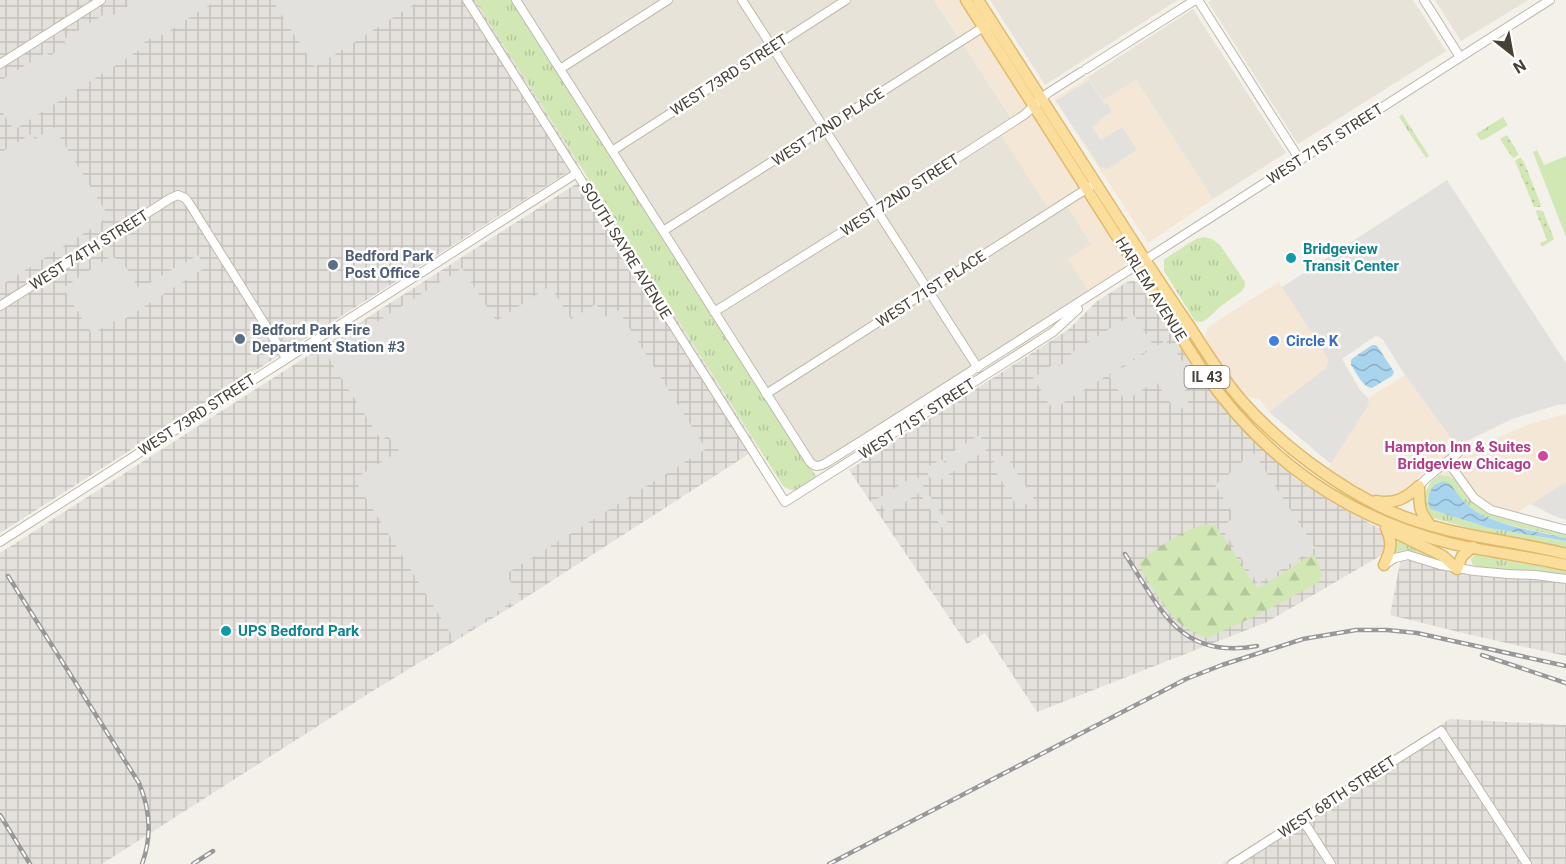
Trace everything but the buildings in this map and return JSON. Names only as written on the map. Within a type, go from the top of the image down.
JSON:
[{"type":"main road","name":"HARLEM AVENUE","points":[[966,0],[988,24]]},
{"type":"main road","name":"HARLEM AVENUE","points":[[978,0],[988,24],[1141,263],[1214,364],[1252,412],[1280,439],[1343,485],[1390,511],[1430,525],[1478,537],[1566,554]]},
{"type":"main road","name":"HARLEM AVENUE","points":[[1141,263],[1216,390],[1275,454],[1297,471],[1342,501],[1371,516],[1426,537],[1566,565]]},
{"type":"main road","points":[[1367,499],[1395,502],[1405,498],[1419,486]]},
{"type":"main road","points":[[1419,486],[1419,508],[1430,525]]},
{"type":"main road","points":[[1371,516],[1386,528],[1443,556],[1457,569],[1462,556],[1473,547]]},
{"type":"main road","points":[[1384,565],[1391,543],[1386,528]]},
{"type":"street","points":[[0,64],[101,0]]},
{"type":"street","name":"SOUTH SAYRE AVENUE","points":[[467,0],[785,502]]},
{"type":"street","points":[[516,0],[766,394]]},
{"type":"street","points":[[560,69],[668,0]]},
{"type":"street","points":[[742,0],[978,368]]},
{"type":"street","name":"WEST 73RD STREET","points":[[612,150],[846,0]]},
{"type":"street","points":[[1196,0],[1300,160]]},
{"type":"street","name":"WEST 72ND STREET","points":[[714,312],[721,310],[1024,115],[1048,93],[1196,0]]},
{"type":"street","points":[[1424,0],[1460,57]]},
{"type":"street","name":"WEST 71ST STREET","points":[[766,394],[810,462],[817,466],[826,464],[1102,289],[1460,57],[1539,3],[1550,0]]},
{"type":"street","name":"WEST 72ND PLACE","points":[[663,231],[988,24]]},
{"type":"street","name":"WEST 73RD STREET","points":[[0,542],[577,173]]},
{"type":"street","name":"WEST 71ST PLACE","points":[[766,394],[1091,186]]},
{"type":"street","name":"WEST 74TH STREET","points":[[0,306],[178,195],[189,203],[286,358]]},
{"type":"street","name":"WEST 71ST STREET","points":[[785,502],[1053,332],[1102,289]]},
{"type":"street","points":[[1419,486],[1431,473],[1459,452]]},
{"type":"street","points":[[1448,462],[1474,498],[1491,510],[1566,530]]},
{"type":"street","points":[[1384,565],[1395,558],[1408,555],[1457,569],[1566,579]]},
{"type":"street","name":"WEST 68TH STREET","points":[[1232,864],[1441,731],[1527,864]]},
{"type":"street","points":[[1302,819],[1331,864]]},
{"type":"shaded area","points":[[0,0],[475,0],[579,165],[0,533]]},
{"type":"shaded area","points":[[137,0],[217,0],[163,35],[158,34],[143,43],[141,49],[17,128],[12,127],[0,109],[0,81],[46,52],[50,56],[66,45],[64,39],[108,12],[112,16]]},
{"type":"shaded area","points":[[272,0],[421,0],[315,67]]},
{"type":"shaded area","points":[[521,0],[934,0],[1012,119],[1053,216],[1068,207],[1091,244],[1089,292],[817,466]]},
{"type":"shaded area","points":[[934,0],[960,0],[1126,260],[1124,268],[1089,292],[1068,259],[1091,244],[1068,207],[1053,216],[997,129],[1012,118]]},
{"type":"shaded area","points":[[990,0],[1178,0],[1045,85]]},
{"type":"shaded area","points":[[1212,0],[1413,0],[1446,51],[1298,144],[1208,2]]},
{"type":"shaded area","points":[[1435,0],[1527,0],[1527,1],[1461,41]]},
{"type":"shaded area","points":[[1193,9],[1286,153],[1213,199],[1136,80],[1103,101],[1088,77]]},
{"type":"shaded area","points":[[1088,77],[1103,100],[1136,80],[1213,199],[1148,243],[1054,99]]},
{"type":"shaded area","points":[[1089,80],[1105,105],[1107,103],[1112,111],[1092,127],[1101,140],[1122,127],[1137,150],[1106,170],[1104,167],[1101,168],[1056,101]]},
{"type":"shaded area","points":[[54,127],[107,214],[103,217],[102,222],[0,286],[0,153],[31,134],[35,139]]},
{"type":"shaded area","points":[[587,177],[758,448],[508,609],[371,692],[102,864],[0,864],[0,553]]},
{"type":"shaded area","points":[[1447,180],[1566,363],[1566,404],[1512,419],[1457,446],[1405,375],[1383,340],[1378,336],[1374,337],[1342,359],[1360,390],[1368,398],[1369,404],[1331,464],[1269,412],[1326,368],[1328,363],[1327,357],[1282,287]]},
{"type":"shaded area","points":[[198,255],[206,267],[120,322],[118,319],[92,334],[63,288],[111,256],[125,264],[140,289]]},
{"type":"shaded area","points":[[462,268],[496,321],[550,286],[571,319],[596,304],[605,317],[618,310],[706,449],[506,574],[520,597],[454,639],[354,479],[399,451],[388,436],[381,440],[326,354]]},
{"type":"shaded area","points":[[1133,281],[1144,287],[1226,409],[1296,479],[1398,539],[1440,558],[1480,568],[1566,574],[1566,656],[1390,615],[1404,542],[1267,622],[1037,712],[985,633],[967,644],[849,470],[1068,330],[1096,302],[1127,282]]},
{"type":"shaded area","points":[[1279,282],[1327,357],[1328,363],[1326,368],[1269,412],[1259,399],[1248,397],[1243,392],[1220,363],[1205,337],[1211,325]]},
{"type":"shaded area","points":[[1133,314],[1154,346],[1060,405],[1047,405],[1048,399],[1043,401],[1038,393],[1043,388],[1039,387],[1033,378],[1055,363],[1059,366],[1072,358],[1071,353]]},
{"type":"shaded area","points":[[1166,340],[1196,382],[1185,390],[1189,400],[1187,405],[1178,411],[1175,410],[1156,381],[1125,401],[1109,376]]},
{"type":"shaded area","points":[[1405,375],[1457,446],[1421,474],[1410,488],[1393,499],[1378,497],[1328,469],[1369,404],[1368,398]]},
{"type":"shaded area","points":[[1566,414],[1566,482],[1507,519],[1485,511],[1465,495],[1448,476],[1439,475],[1473,449],[1526,425]]},
{"type":"shaded area","points":[[979,435],[989,448],[939,481],[937,479],[933,482],[925,469],[941,459],[947,462],[944,457]]},
{"type":"shaded area","points":[[1254,453],[1315,548],[1258,584],[1221,527],[1235,517],[1215,485]]},
{"type":"shaded area","points":[[1005,454],[1034,499],[1019,509],[991,464]]},
{"type":"shaded area","points":[[916,475],[951,528],[945,532],[919,493],[887,514],[877,499]]},
{"type":"shaded area","points":[[1566,482],[1566,520],[1531,504]]},
{"type":"shaded area","points":[[1450,719],[1566,725],[1566,864],[1222,864]]},
{"type":"green space","points":[[475,0],[513,0],[817,478],[797,490],[783,486]]},
{"type":"green space","points":[[1402,114],[1429,156],[1426,158],[1399,117]]},
{"type":"green space","points":[[1503,117],[1508,125],[1485,139],[1481,140],[1476,134]]},
{"type":"green space","points":[[1507,135],[1518,153],[1514,158],[1500,139]]},
{"type":"green space","points":[[1537,150],[1544,165],[1566,156],[1566,237],[1533,152]]},
{"type":"green space","points":[[1519,158],[1524,162],[1540,207],[1534,207],[1515,161]]},
{"type":"green space","points":[[1537,210],[1543,211],[1554,239],[1542,247],[1540,243],[1547,240]]},
{"type":"green space","points":[[1204,237],[1220,245],[1245,282],[1245,286],[1242,291],[1202,322],[1195,321],[1164,271],[1164,260],[1196,239]]},
{"type":"green space","points":[[1439,475],[1454,479],[1465,495],[1485,511],[1566,534],[1566,538],[1517,527],[1480,514],[1467,505],[1444,481],[1436,483],[1431,509],[1489,528],[1566,541],[1566,549],[1501,537],[1433,518],[1426,508],[1425,496],[1430,484]]},
{"type":"green space","points":[[1333,488],[1364,503],[1566,558],[1566,561],[1486,547],[1427,533],[1379,514],[1332,490]]},
{"type":"green space","points":[[1204,524],[1216,526],[1256,587],[1262,586],[1315,555],[1322,575],[1319,582],[1256,616],[1206,638],[1199,635],[1177,621],[1156,594],[1139,565],[1140,561],[1170,540]]},
{"type":"green space","points":[[1398,539],[1432,554],[1431,557],[1414,552],[1397,553],[1395,551]]},
{"type":"green space","points":[[1475,555],[1566,571],[1566,574],[1480,568],[1472,564],[1471,559]]},
{"type":"water","points":[[1372,345],[1378,347],[1394,372],[1392,376],[1372,388],[1360,379],[1351,365],[1351,360]]},
{"type":"water","points":[[1439,482],[1449,483],[1471,508],[1480,514],[1517,527],[1566,538],[1566,541],[1489,528],[1430,509],[1430,491]]},
{"type":"railway","points":[[1125,554],[1162,611],[1191,638],[1209,645],[1231,648],[1257,646]]},
{"type":"railway","points":[[8,576],[139,783],[146,803],[148,823],[147,844],[142,864]]},
{"type":"railway","points":[[829,864],[1186,679],[1303,639],[1356,630],[1417,633],[1566,666]]},
{"type":"railway","points":[[1482,655],[1566,683]]},
{"type":"railway","points":[[0,815],[30,864]]},
{"type":"railway","points":[[193,864],[213,851]]},
{"type":"place","name":"Bridgeview Transit Center","points":[[1291,258]]},
{"type":"place","name":"Bedford Park Post Office","points":[[333,265]]},
{"type":"place","name":"Bedford Park Fire Department Station #3","points":[[240,339]]},
{"type":"place","name":"Circle K","points":[[1274,341]]},
{"type":"place","name":"Hampton Inn & Suites Bridgeview Chicago","points":[[1543,456]]},
{"type":"place","name":"UPS Bedford Park","points":[[226,631]]}]
